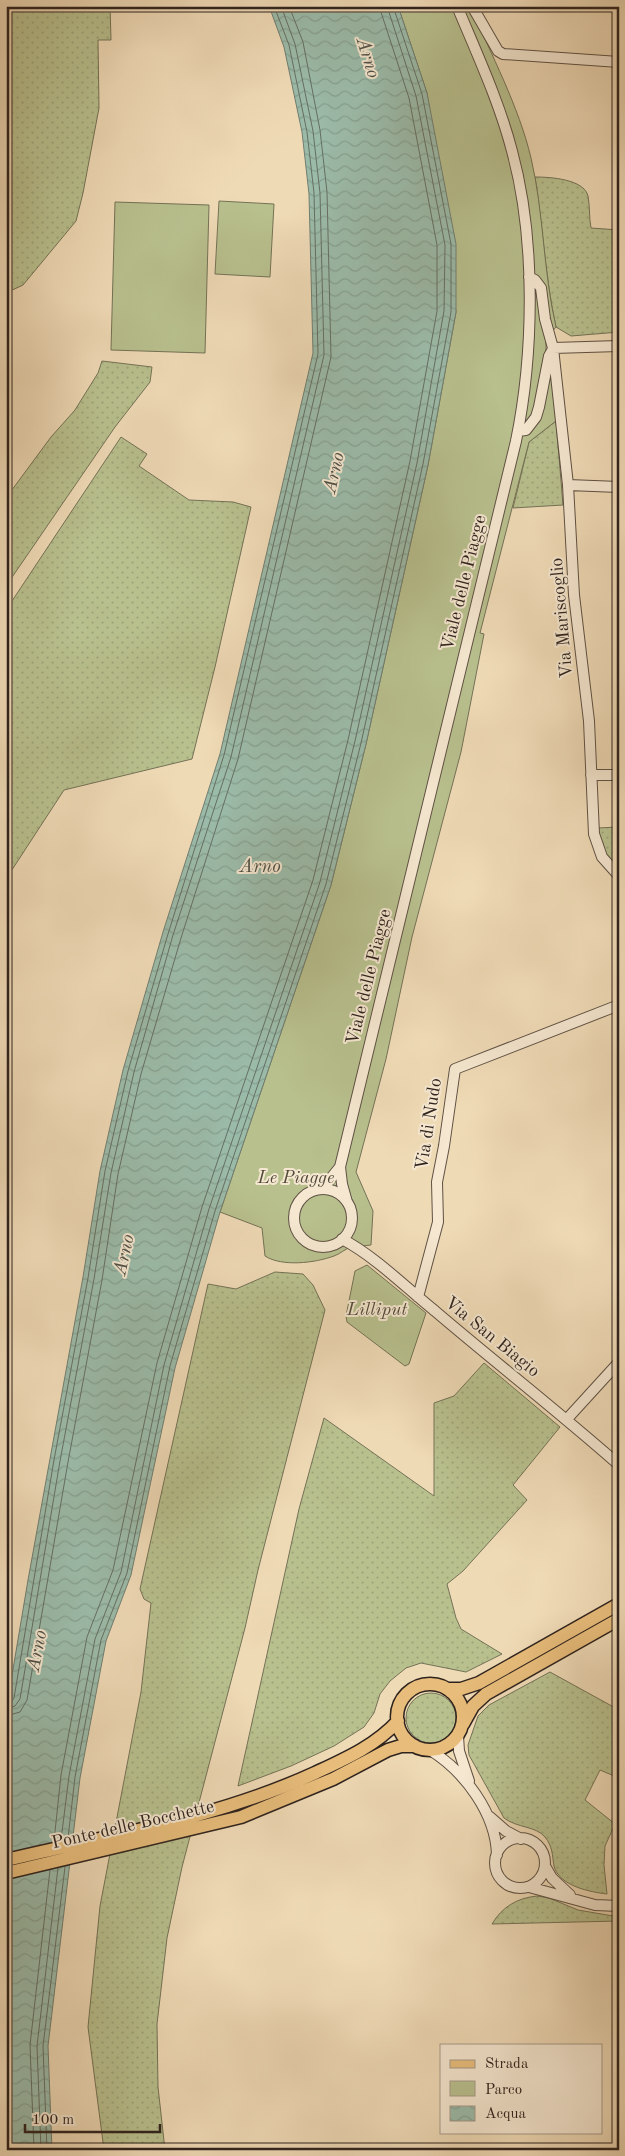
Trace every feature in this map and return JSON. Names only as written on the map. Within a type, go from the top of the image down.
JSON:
[{"type":"main road","points":[[447,1689],[461,1689],[479,1683],[619,1604]]},
{"type":"main road","points":[[264,1802],[334,1779],[388,1750],[401,1746],[415,1746],[430,1750],[449,1745],[460,1730],[473,1706],[486,1694],[619,1619]]},
{"type":"main road","points":[[415,1746],[403,1736],[398,1721],[398,1711],[402,1701],[412,1690],[427,1685],[437,1685],[455,1695],[463,1714],[460,1730]]},
{"type":"main road","points":[[264,1802],[356,1753],[381,1737],[398,1721]]},
{"type":"main road","name":"Ponte delle Bocchette","points":[[6,1860],[264,1802]]},
{"type":"main road","name":"Ponte delle Bocchette","points":[[6,1873],[208,1826],[264,1802]]},
{"type":"street","name":"Viale delle Piagge","points":[[347,1202],[340,1167],[518,431],[528,333],[529,277],[527,237],[513,153],[496,98],[457,6]]},
{"type":"street","points":[[472,6],[498,51],[503,54],[619,62]]},
{"type":"street","name":"Via Mariscoglio","points":[[529,277],[535,280],[541,288],[545,319],[553,348],[568,485],[574,595],[589,721],[593,828],[597,847],[605,862],[619,876]]},
{"type":"street","points":[[518,431],[526,430],[536,417],[549,356],[553,348],[619,346]]},
{"type":"street","points":[[568,485],[619,488]]},
{"type":"street","points":[[591,775],[619,775]]},
{"type":"street","name":"Via di Nudo","points":[[418,1296],[438,1222],[437,1182],[455,1069],[619,1005]]},
{"type":"street","name":"Viale delle Piagge","points":[[322,1189],[340,1167]]},
{"type":"street","points":[[322,1189],[335,1192],[347,1202],[351,1213],[349,1230],[342,1239],[329,1246],[314,1245],[305,1241],[296,1229],[294,1215],[298,1203],[306,1194],[322,1189]]},
{"type":"street","name":"Via San Biagio","points":[[342,1239],[357,1247],[418,1296],[567,1419],[619,1465]]},
{"type":"street","points":[[567,1419],[619,1362]]},
{"type":"street","points":[[460,1730],[461,1759],[474,1793]]},
{"type":"street","points":[[430,1750],[449,1762],[474,1793],[486,1813],[495,1838],[496,1870],[504,1882],[518,1888],[528,1887],[572,1897],[595,1905],[619,1906]]},
{"type":"street","points":[[486,1813],[500,1827],[521,1839],[537,1845],[543,1855],[545,1866],[559,1887],[572,1897]]},
{"type":"street","points":[[497,1855],[506,1843],[521,1839]]},
{"type":"street","points":[[528,1887],[541,1876],[545,1866]]},
{"type":"green space","points":[[6,6],[110,6],[111,40],[98,40],[99,108],[76,221],[23,285],[6,293]]},
{"type":"green space","name":"Le Piagge","points":[[398,6],[470,6],[519,119],[526,139],[535,179],[548,285],[556,327],[546,339],[546,356],[551,364],[556,421],[529,442],[480,633],[484,634],[461,752],[412,937],[386,1059],[356,1172],[373,1211],[371,1245],[351,1247],[336,1255],[318,1260],[289,1263],[280,1262],[265,1256],[262,1228],[220,1212],[331,885],[366,744],[428,465],[456,312],[427,93]]},
{"type":"green space","points":[[535,177],[566,180],[580,186],[588,196],[591,228],[619,230],[619,332],[571,336],[556,327],[549,290]]},
{"type":"green space","points":[[219,201],[274,204],[270,277],[215,274]]},
{"type":"green space","points":[[115,202],[209,205],[205,353],[111,350]]},
{"type":"green space","points":[[102,361],[152,367],[150,382],[115,427],[6,586],[6,498],[51,437],[75,410],[98,373]]},
{"type":"green space","points":[[556,421],[563,505],[513,508],[529,442]]},
{"type":"green space","points":[[121,437],[147,454],[139,466],[189,500],[233,502],[251,507],[192,759],[64,790],[6,879],[6,610]]},
{"type":"green space","points":[[619,827],[619,872],[605,856],[597,828]]},
{"type":"green space","name":"Lilliput","points":[[367,1265],[426,1313],[409,1364],[405,1366],[347,1322],[346,1316],[355,1271]]},
{"type":"green space","points":[[275,1272],[303,1274],[313,1285],[325,1310],[258,1570],[245,1628],[182,1867],[167,1938],[157,2024],[158,2087],[165,2150],[104,2150],[88,2027],[100,1906],[141,1692],[151,1603],[144,1599],[140,1589],[208,1284],[236,1289]]},
{"type":"green space","points":[[484,1363],[560,1427],[513,1485],[527,1500],[463,1571],[447,1584],[456,1618],[461,1629],[502,1654],[466,1672],[421,1663],[406,1668],[390,1681],[380,1694],[374,1713],[364,1727],[334,1746],[291,1766],[238,1786],[299,1509],[324,1418],[434,1496],[434,1403],[454,1396]]},
{"type":"green space","points":[[550,1672],[619,1710],[619,1778],[600,1770],[585,1800],[615,1824],[605,1846],[604,1865],[607,1894],[584,1890],[562,1879],[554,1866],[551,1848],[545,1837],[537,1831],[515,1824],[504,1818],[469,1755],[468,1745],[478,1716],[489,1705]]},
{"type":"green space","points":[[426,1693],[436,1693],[449,1700],[456,1713],[456,1723],[449,1736],[436,1743],[426,1743],[417,1739],[410,1732],[406,1723],[406,1713],[410,1704],[417,1697]]},
{"type":"green space","points":[[537,1896],[549,1898],[578,1910],[619,1917],[619,1921],[492,1924],[500,1913],[511,1904]]},
{"type":"water","name":"Arno","points":[[269,6],[398,6],[427,93],[456,244],[456,312],[428,465],[366,744],[331,885],[220,1212],[175,1368],[131,1575],[106,1641],[80,1778],[48,2046],[52,2150],[6,2150],[6,1711],[28,1580],[83,1277],[100,1171],[123,1070],[163,932],[220,754],[313,353],[309,194],[302,132],[284,47]]}]
